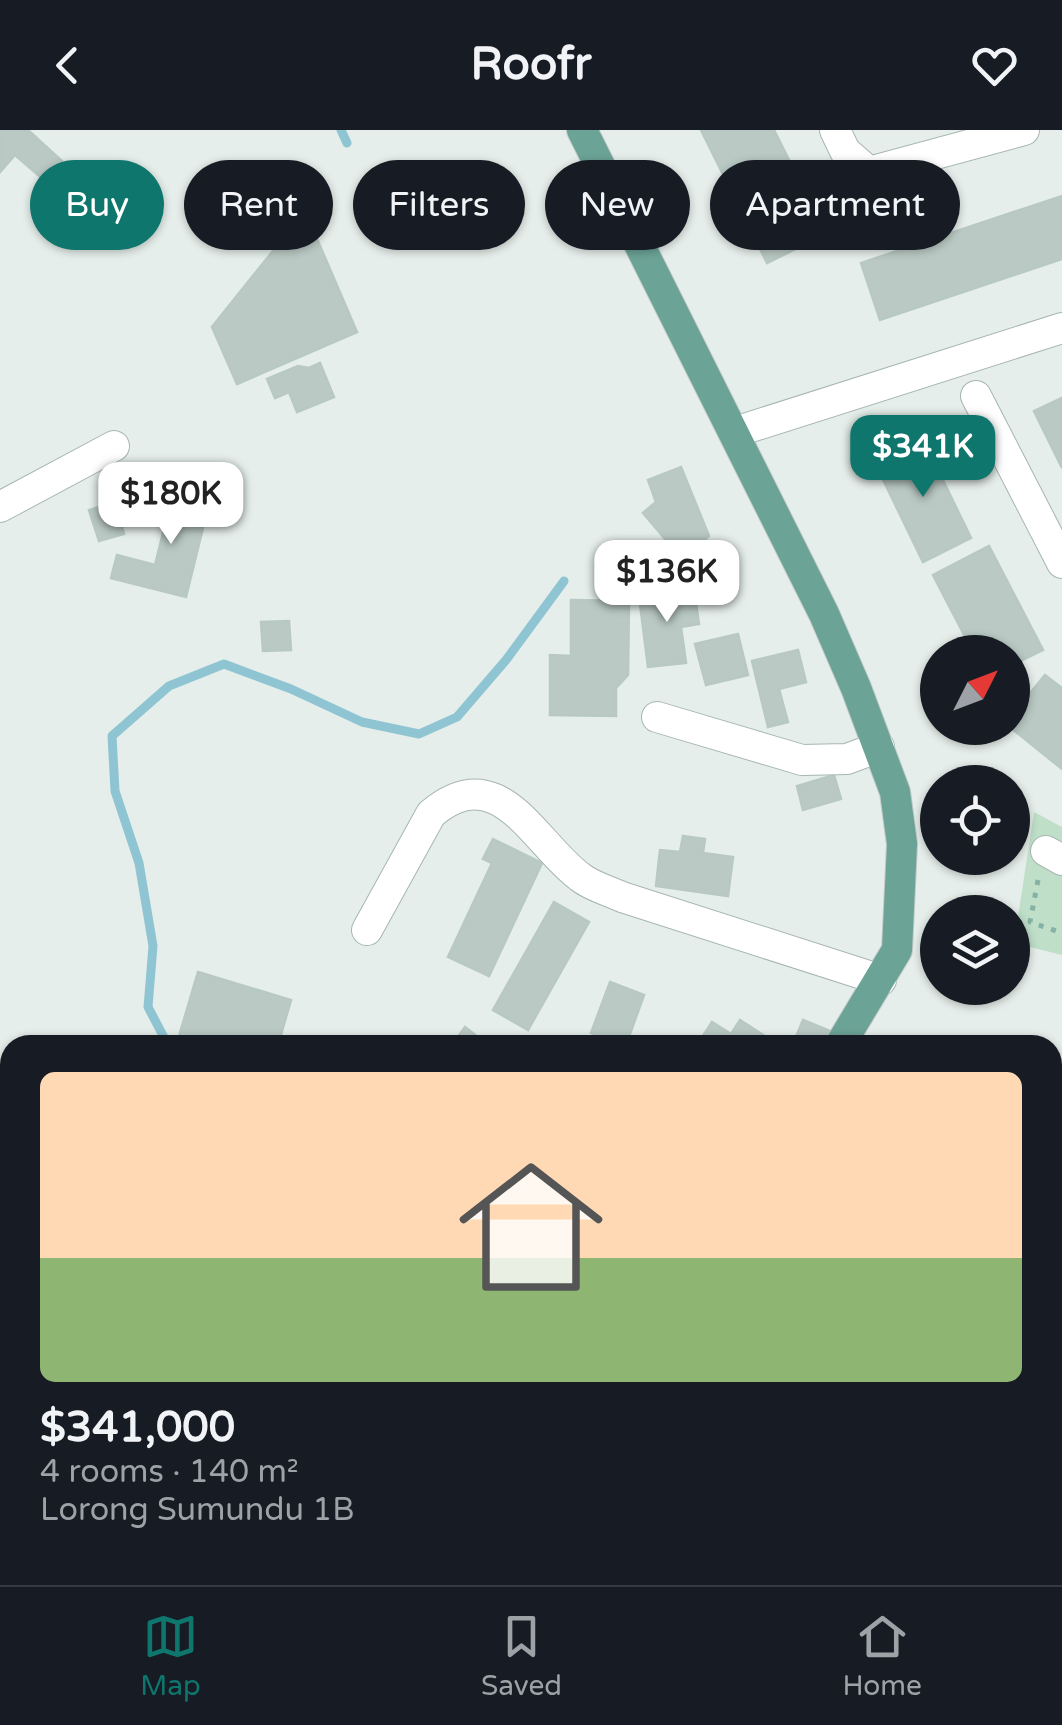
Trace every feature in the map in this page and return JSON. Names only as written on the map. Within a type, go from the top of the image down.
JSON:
[{"type":"main road","points":[[582,130],[824,614],[895,792],[902,844],[897,950],[846,1035]]},
{"type":"street","points":[[835,130],[846,151],[869,172],[1024,130]]},
{"type":"street","points":[[735,432],[1062,328]]},
{"type":"street","points":[[976,396],[1062,563]]},
{"type":"street","points":[[0,507],[114,446]]},
{"type":"street","points":[[657,716],[802,760],[847,759],[879,747]]},
{"type":"street","points":[[367,930],[431,814],[444,803],[480,794],[503,802],[522,817],[581,878],[622,897],[881,980]]},
{"type":"path","points":[[1049,862],[1030,922],[1062,933]]},
{"type":"green space","points":[[1034,812],[1062,827],[1062,955],[1030,947],[1030,895],[1021,895],[1024,875],[1030,875]]},
{"type":"building","points":[[0,130],[28,130],[61,160],[30,160],[30,168],[15,155],[0,172]]},
{"type":"building","points":[[701,130],[774,130],[789,160],[716,160]]},
{"type":"building","points":[[1062,196],[1062,259],[880,320],[861,263],[900,250],[960,250],[960,230]]},
{"type":"building","points":[[274,250],[322,250],[357,332],[237,384],[212,327]]},
{"type":"building","points":[[761,250],[793,250],[767,263]]},
{"type":"building","points":[[320,363],[334,397],[297,412],[289,392],[275,398],[267,379],[298,366],[309,368]]},
{"type":"building","points":[[1062,398],[1062,468],[1034,411]]},
{"type":"building","points":[[923,439],[971,538],[923,562],[875,463]]},
{"type":"building","points":[[681,467],[709,536],[682,559],[643,513],[656,502],[648,480]]},
{"type":"building","points":[[175,485],[211,495],[186,597],[111,578],[117,555],[155,565]]},
{"type":"building","points":[[115,502],[124,534],[99,541],[89,510]]},
{"type":"building","points":[[989,546],[1043,650],[1030,656],[1030,635],[964,635],[933,575]]},
{"type":"building","points":[[694,589],[699,624],[681,627],[686,663],[648,667],[639,596]]},
{"type":"building","points":[[571,600],[629,601],[628,675],[616,688],[616,716],[550,715],[550,655],[571,656]]},
{"type":"building","points":[[289,621],[291,650],[263,651],[261,622]]},
{"type":"building","points":[[738,634],[748,675],[706,685],[695,644]]},
{"type":"building","points":[[798,650],[806,682],[779,689],[788,722],[768,727],[752,661]]},
{"type":"building","points":[[1045,675],[1062,688],[1062,769],[1030,743],[1030,693]]},
{"type":"building","points":[[834,775],[841,799],[803,810],[797,786]]},
{"type":"building","points":[[683,836],[705,839],[703,853],[733,857],[728,896],[656,886],[660,850],[680,852]]},
{"type":"building","points":[[493,839],[542,863],[489,976],[448,957],[492,863],[483,859]]},
{"type":"building","points":[[554,902],[589,922],[528,1030],[493,1010]]},
{"type":"building","points":[[198,972],[291,1000],[281,1035],[179,1035]]},
{"type":"building","points":[[610,982],[644,995],[630,1035],[591,1033]]},
{"type":"building","points":[[740,1020],[763,1035],[704,1035],[712,1022],[731,1034]]},
{"type":"building","points":[[803,1020],[830,1031],[828,1035],[797,1035]]},
{"type":"building","points":[[465,1027],[475,1035],[459,1035]]},
{"type":"waterway","points":[[341,130],[347,143]]},
{"type":"waterway","points":[[163,1035],[148,1007],[153,946],[139,863],[115,791],[112,736],[169,686],[224,664],[362,722],[419,734],[457,717],[506,660],[564,581]]}]
